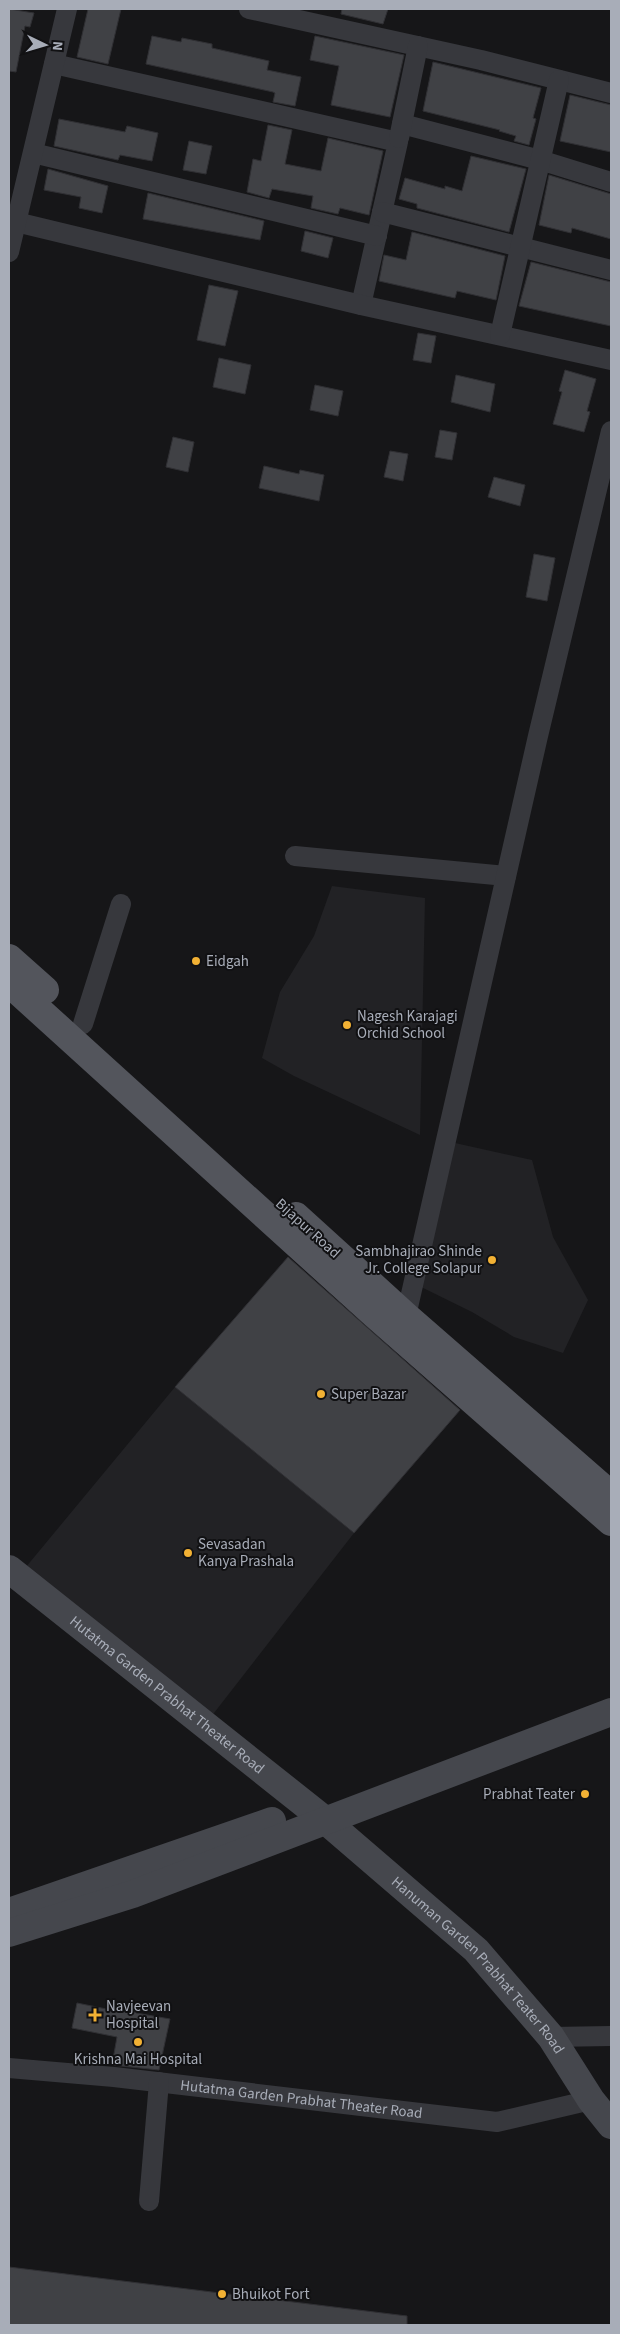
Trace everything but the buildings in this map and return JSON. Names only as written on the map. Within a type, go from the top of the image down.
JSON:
[{"type":"main road","name":"Bijapur Road","points":[[9,958],[83,1024],[399,1323],[610,1504]]},
{"type":"main road","points":[[9,982],[399,1323]]},
{"type":"main road","name":"Hutatma Garden Prabhat Theater Road","points":[[9,1569],[318,1814]]},
{"type":"main road","points":[[9,1933],[133,1894],[318,1814],[611,1692]]},
{"type":"main road","points":[[9,1912],[318,1814],[611,1712]]},
{"type":"main road","name":"Hanuman Garden Prabhat Teater Road","points":[[318,1814],[476,1950],[551,2038],[591,2100],[611,2125]]},
{"type":"street","points":[[9,252],[67,9]]},
{"type":"street","points":[[249,9],[418,46],[611,93]]},
{"type":"street","points":[[361,305],[418,46]]},
{"type":"street","points":[[54,64],[540,160],[611,182]]},
{"type":"street","points":[[500,335],[559,80]]},
{"type":"street","points":[[33,153],[377,236]]},
{"type":"street","points":[[382,212],[611,270]]},
{"type":"street","points":[[16,222],[361,305],[611,360]]},
{"type":"street","points":[[399,1323],[611,431]]},
{"type":"street","points":[[295,856],[506,876]]},
{"type":"street","points":[[83,1024],[121,904]]},
{"type":"street","points":[[551,2038],[611,2036]]},
{"type":"street","name":"Hutatma Garden Prabhat Theater Road","points":[[9,2068],[160,2082],[497,2122],[591,2100]]},
{"type":"street","points":[[149,2202],[160,2082]]},
{"type":"shaded area","name":"Nagesh Karajagi Orchid School","points":[[332,886],[425,898],[420,1135],[294,1076],[262,1058],[280,992],[314,936]]},
{"type":"shaded area","name":"Sambhajirao Shinde Jr. College Solapur","points":[[446,1141],[532,1160],[553,1237],[588,1300],[563,1353],[514,1337],[472,1312],[413,1283]]},
{"type":"shaded area","name":"Sevasadan Kanya Prashala","points":[[175,1387],[354,1533],[207,1722],[21,1573]]},
{"type":"place","name":"Eidgah","points":[[196,961]]},
{"type":"place","name":"Nagesh Karajagi Orchid School","points":[[347,1025]]},
{"type":"place","name":"Sambhajirao Shinde Jr. College Solapur","points":[[492,1260]]},
{"type":"place","name":"Super Bazar","points":[[321,1394]]},
{"type":"place","name":"Sevasadan Kanya Prashala","points":[[188,1553]]},
{"type":"place","name":"Prabhat Teater","points":[[585,1794]]},
{"type":"place","name":"Navjeevan Hospital","points":[[95,2015]]},
{"type":"place","name":"Krishna Mai Hospital","points":[[138,2042]]},
{"type":"place","name":"Bhuikot Fort","points":[[222,2294]]}]
